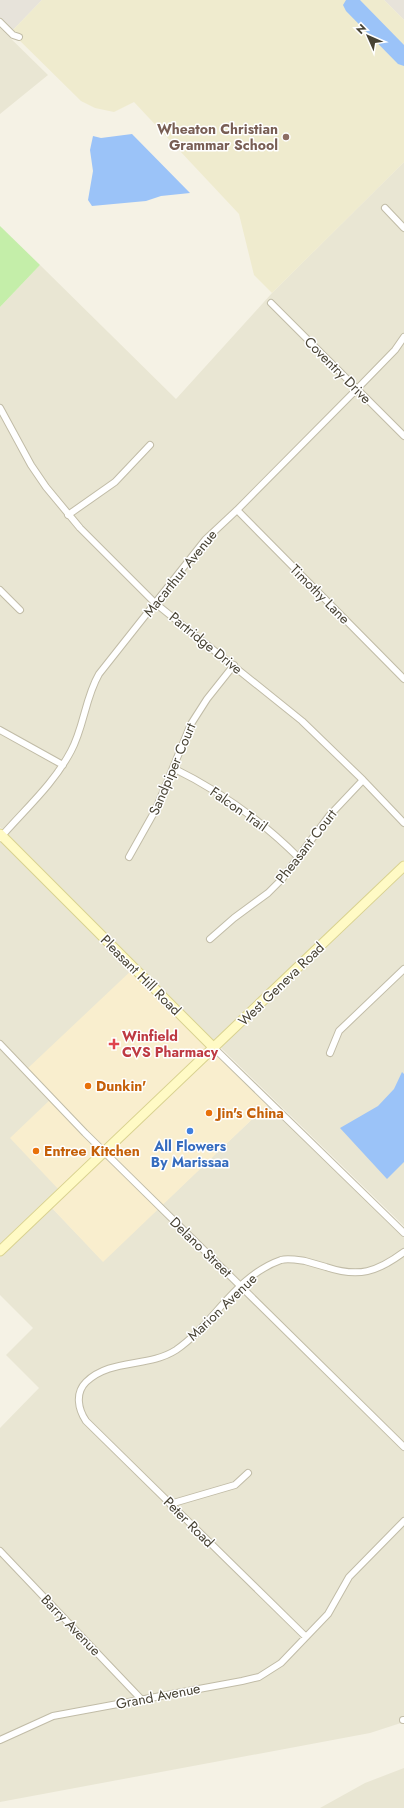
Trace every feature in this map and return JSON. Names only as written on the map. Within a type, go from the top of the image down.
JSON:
[{"type":"main road","name":"Pleasant Hill Road","points":[[1,836],[214,1048]]},
{"type":"main road","name":"West Geneva Road","points":[[1,1248],[214,1048],[404,866]]},
{"type":"street","points":[[0,22],[13,35],[19,37]]},
{"type":"street","points":[[385,208],[404,228]]},
{"type":"street","name":"Coventry Drive","points":[[271,303],[404,436]]},
{"type":"street","name":"Macarthur Avenue","points":[[1,836],[46,788],[63,765],[77,738],[87,700],[96,678],[205,540],[237,510],[357,389],[395,350],[404,337]]},
{"type":"street","name":"Partridge Drive","points":[[0,408],[31,465],[68,516],[155,603],[302,721],[363,780],[404,823]]},
{"type":"street","points":[[68,516],[115,482],[150,445]]},
{"type":"street","name":"Timothy Lane","points":[[237,510],[404,678]]},
{"type":"street","points":[[0,590],[20,610]]},
{"type":"street","name":"Sandpiper Court","points":[[128,857],[156,809],[191,724],[204,703],[234,665]]},
{"type":"street","points":[[0,730],[63,765]]},
{"type":"street","name":"Falcon Trail","points":[[173,768],[212,789],[262,824],[299,858]]},
{"type":"street","name":"Pheasant Court","points":[[210,939],[234,918],[268,893],[282,879],[329,816],[363,780]]},
{"type":"street","points":[[330,1053],[339,1031],[404,969]]},
{"type":"street","name":"Delano Street","points":[[0,1044],[104,1152],[404,1447]]},
{"type":"street","name":"Pleasant Hill Road","points":[[214,1048],[404,1233]]},
{"type":"street","name":"Marion Avenue","points":[[78,1403],[82,1388],[103,1370],[117,1365],[155,1360],[176,1350],[256,1273],[283,1260],[298,1260],[341,1271],[357,1273],[374,1270],[404,1252]]},
{"type":"street","name":"Peter Road","points":[[78,1403],[81,1413],[86,1421],[306,1637]]},
{"type":"street","points":[[170,1504],[235,1485],[248,1473]]},
{"type":"street","name":"Grand Avenue","points":[[0,1740],[52,1716],[259,1677],[281,1663],[328,1614],[349,1578],[404,1520]]},
{"type":"street","name":"Barry Avenue","points":[[0,1551],[141,1699]]},
{"type":"shaded area","points":[[0,0],[42,0],[11,32],[0,21]]},
{"type":"shaded area","name":"Wheaton Christian Grammar School","points":[[42,0],[384,0],[404,20],[404,162],[272,293],[254,275],[239,214],[134,102],[114,112],[95,108],[81,101],[11,32]]},
{"type":"shaded area","points":[[384,0],[404,0],[404,20]]},
{"type":"shaded area","points":[[0,28],[48,75],[0,114]]},
{"type":"shaded area","points":[[404,162],[404,860],[215,1042],[0,827],[0,307],[40,265],[176,399],[272,293]]},
{"type":"shaded area","points":[[0,838],[134,968],[54,1096],[60,1191],[0,1247]]},
{"type":"shaded area","points":[[404,872],[404,1226],[220,1047]]},
{"type":"shaded area","points":[[134,968],[210,1048],[60,1191],[10,1138],[53,1097],[27,1069]]},
{"type":"shaded area","points":[[215,1049],[268,1104],[103,1262],[50,1206]]},
{"type":"shaded area","points":[[268,1104],[404,1238],[404,1722],[370,1733],[0,1802],[0,1428],[39,1388],[6,1355],[33,1328],[0,1295],[0,1253],[50,1206],[103,1261]]},
{"type":"shaded area","points":[[404,1768],[404,1808],[320,1808],[365,1783]]},
{"type":"green space","points":[[0,226],[40,265],[0,307]]},
{"type":"water","points":[[346,0],[360,0],[404,45],[404,66],[398,64],[346,11],[343,5]]},
{"type":"water","points":[[132,134],[190,193],[161,196],[146,201],[92,206],[88,200],[93,171],[90,150],[93,136],[101,138]]},
{"type":"water","points":[[402,1072],[404,1074],[404,1162],[387,1179],[340,1128],[378,1106],[394,1089]]},
{"type":"place","name":"Wheaton Christian Grammar School","points":[[286,137]]},
{"type":"place","name":"Winfield CVS Pharmacy","points":[[114,1044]]},
{"type":"place","name":"Dunkin'","points":[[88,1086]]},
{"type":"place","name":"Jin's China","points":[[209,1113]]},
{"type":"place","name":"All Flowers By Marissaa","points":[[190,1131]]},
{"type":"place","name":"Entree Kitchen","points":[[36,1151]]}]
